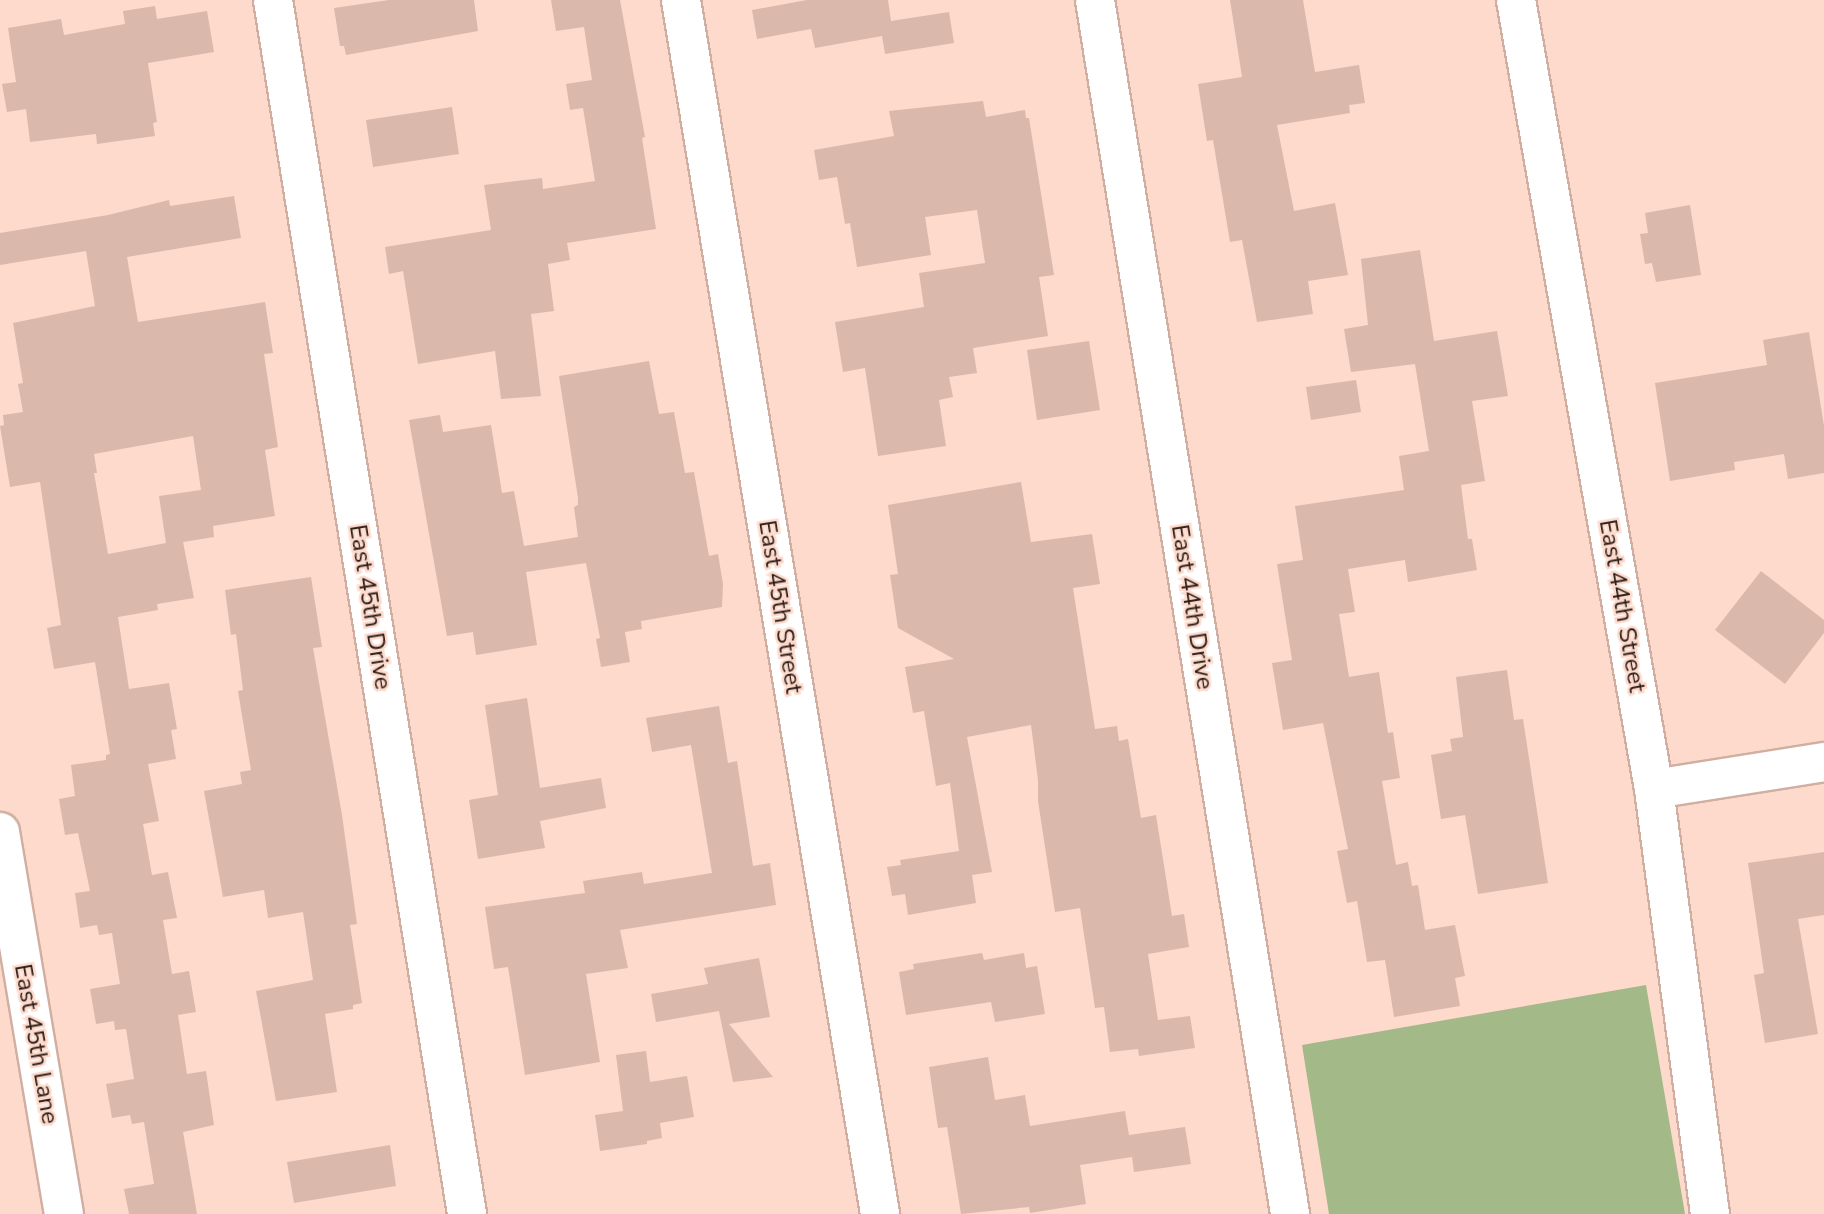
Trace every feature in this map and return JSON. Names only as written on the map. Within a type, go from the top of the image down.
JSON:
[{"type":"street","name":"East 45th Drive","points":[[273,0],[467,1214]]},
{"type":"street","name":"East 45th Street","points":[[681,0],[880,1214]]},
{"type":"street","name":"East 44th Drive","points":[[1095,0],[1290,1214]]},
{"type":"street","name":"East 44th Street","points":[[1516,0],[1654,789],[1710,1214]]},
{"type":"street","points":[[1654,789],[1824,762]]},
{"type":"street","name":"East 45th Lane","points":[[0,832],[64,1214]]},
{"type":"green space","points":[[1646,985],[1685,1214],[1329,1214],[1302,1045]]},
{"type":"building","points":[[389,0],[474,0],[478,31],[346,55],[344,46],[340,46],[334,8]]},
{"type":"building","points":[[551,0],[620,0],[645,137],[642,138],[656,229],[567,243],[570,260],[548,264],[554,311],[531,314],[541,396],[501,399],[495,351],[418,364],[403,271],[389,274],[385,247],[491,230],[484,185],[542,178],[543,189],[595,181],[583,108],[570,110],[566,84],[592,80],[584,27],[556,31]]},
{"type":"building","points":[[807,0],[888,0],[891,21],[949,12],[954,43],[885,54],[882,36],[815,48],[811,29],[757,39],[752,10]]},
{"type":"building","points":[[1230,0],[1303,0],[1315,72],[1359,65],[1365,103],[1349,105],[1350,113],[1277,125],[1294,211],[1335,203],[1348,275],[1308,281],[1313,314],[1257,322],[1242,240],[1230,242],[1213,140],[1207,141],[1198,84],[1242,77]]},
{"type":"building","points":[[155,6],[157,19],[207,11],[214,52],[148,63],[157,122],[153,123],[155,136],[97,144],[96,134],[30,142],[26,109],[7,112],[2,84],[16,82],[8,28],[61,19],[64,35],[125,24],[123,11]]},
{"type":"building","points":[[983,101],[986,117],[1025,110],[1026,118],[1029,118],[1054,275],[1039,277],[1048,336],[973,348],[977,373],[949,377],[953,397],[939,400],[946,446],[878,456],[865,368],[843,372],[835,322],[924,307],[919,273],[985,263],[977,210],[925,217],[931,255],[857,267],[850,223],[845,224],[837,177],[819,180],[814,150],[894,136],[889,111]]},
{"type":"building","points":[[452,107],[459,154],[373,167],[366,120]]},
{"type":"building","points":[[234,196],[241,238],[127,257],[138,322],[265,302],[273,353],[264,354],[278,447],[265,450],[275,516],[213,526],[214,537],[183,542],[194,598],[157,604],[158,610],[118,617],[129,689],[169,683],[177,729],[171,730],[176,759],[148,764],[159,821],[143,824],[152,875],[168,872],[177,918],[163,920],[172,974],[189,971],[196,1012],[178,1015],[187,1074],[206,1071],[214,1125],[183,1132],[197,1214],[129,1214],[124,1189],[154,1184],[144,1122],[132,1124],[130,1115],[112,1118],[106,1084],[134,1079],[126,1029],[115,1030],[114,1021],[96,1024],[90,989],[120,984],[112,933],[99,935],[97,925],[80,928],[75,893],[90,891],[78,833],[65,835],[59,799],[75,796],[71,765],[106,760],[106,755],[110,754],[95,662],[54,669],[47,628],[61,625],[40,482],[10,487],[0,426],[4,425],[3,415],[23,412],[18,384],[23,383],[13,323],[95,306],[86,251],[0,265],[0,233],[108,215],[169,200],[170,206]],"holes":[[[193,436],[201,490],[159,496],[166,543],[108,554],[94,473],[97,473],[94,454]]]},
{"type":"building","points":[[1690,205],[1701,275],[1656,282],[1652,263],[1645,264],[1640,234],[1648,233],[1645,213]]},
{"type":"building","points":[[1420,250],[1434,341],[1497,331],[1508,396],[1472,401],[1485,481],[1461,485],[1468,539],[1472,539],[1477,570],[1408,582],[1405,560],[1348,569],[1355,612],[1339,614],[1349,677],[1379,672],[1388,733],[1393,732],[1400,778],[1382,781],[1396,865],[1408,862],[1412,886],[1418,885],[1425,930],[1455,925],[1465,976],[1455,978],[1460,1006],[1394,1017],[1385,960],[1367,962],[1357,901],[1347,903],[1337,851],[1348,849],[1323,723],[1283,730],[1272,663],[1292,660],[1277,564],[1303,560],[1295,506],[1404,490],[1399,456],[1429,451],[1415,364],[1351,372],[1344,329],[1368,325],[1361,259]]},
{"type":"building","points":[[1809,332],[1824,426],[1824,473],[1788,479],[1784,454],[1734,462],[1735,470],[1670,481],[1655,383],[1767,365],[1763,340]]},
{"type":"building","points":[[1089,341],[1100,410],[1037,420],[1027,350]]},
{"type":"building","points":[[649,361],[659,414],[674,412],[685,473],[694,472],[709,556],[718,554],[723,584],[722,607],[641,621],[642,629],[625,632],[630,662],[601,667],[596,639],[600,638],[586,563],[526,572],[537,645],[476,655],[473,632],[447,636],[409,420],[440,415],[443,432],[491,425],[502,493],[514,491],[524,546],[578,537],[574,507],[578,505],[578,498],[559,376]]},
{"type":"building","points":[[1356,380],[1361,412],[1311,420],[1306,387]]},
{"type":"building","points":[[1021,482],[1031,542],[1092,534],[1100,584],[1073,588],[1095,729],[1117,726],[1119,741],[1128,739],[1141,818],[1156,815],[1172,916],[1184,914],[1189,947],[1148,954],[1158,1020],[1190,1016],[1195,1048],[1139,1056],[1138,1049],[1110,1052],[1104,1007],[1095,1008],[1080,908],[1055,912],[1038,801],[1031,725],[967,737],[992,872],[972,875],[976,903],[908,915],[905,894],[892,896],[887,867],[901,865],[900,860],[959,851],[950,783],[936,786],[924,711],[913,713],[905,667],[954,659],[898,628],[890,575],[898,574],[888,505]]},
{"type":"building","points":[[1761,571],[1824,620],[1824,633],[1785,684],[1715,630]]},
{"type":"building","points":[[311,577],[322,647],[313,648],[342,815],[357,924],[350,925],[362,1003],[353,1005],[353,1009],[325,1014],[337,1092],[276,1101],[256,991],[313,980],[303,912],[268,918],[264,890],[223,897],[204,791],[242,784],[240,772],[251,770],[238,691],[243,690],[236,634],[231,635],[225,590]]},
{"type":"building","points":[[1507,670],[1514,720],[1523,719],[1548,883],[1478,894],[1465,815],[1441,819],[1431,755],[1452,751],[1450,739],[1463,737],[1456,677]]},
{"type":"building","points":[[527,698],[540,788],[601,778],[606,808],[540,821],[545,848],[478,859],[469,800],[498,795],[485,705]]},
{"type":"building","points":[[719,706],[728,763],[737,761],[753,866],[770,863],[776,905],[620,930],[628,968],[586,974],[600,1062],[525,1075],[508,967],[494,969],[485,907],[585,893],[583,881],[642,872],[644,884],[712,873],[691,745],[652,752],[646,718]]},
{"type":"building","points":[[1824,852],[1824,915],[1798,919],[1818,1034],[1765,1043],[1754,975],[1764,973],[1748,863]]},
{"type":"building","points":[[982,953],[984,960],[1024,953],[1026,968],[1037,966],[1045,1014],[995,1022],[991,1002],[906,1015],[899,972],[914,969],[913,964]]},
{"type":"building","points":[[759,958],[770,1017],[729,1024],[773,1077],[733,1082],[719,1011],[656,1022],[651,994],[708,984],[704,968]]},
{"type":"building","points":[[646,1051],[650,1082],[687,1076],[694,1117],[660,1123],[662,1138],[647,1141],[647,1144],[600,1151],[595,1115],[623,1111],[616,1055]]},
{"type":"building","points":[[988,1057],[995,1100],[1025,1095],[1030,1126],[1125,1111],[1129,1135],[1185,1127],[1191,1164],[1134,1172],[1132,1157],[1080,1165],[1086,1204],[1030,1213],[1029,1207],[961,1214],[947,1127],[938,1128],[929,1067]]},
{"type":"building","points":[[390,1145],[396,1186],[294,1203],[287,1162]]}]
